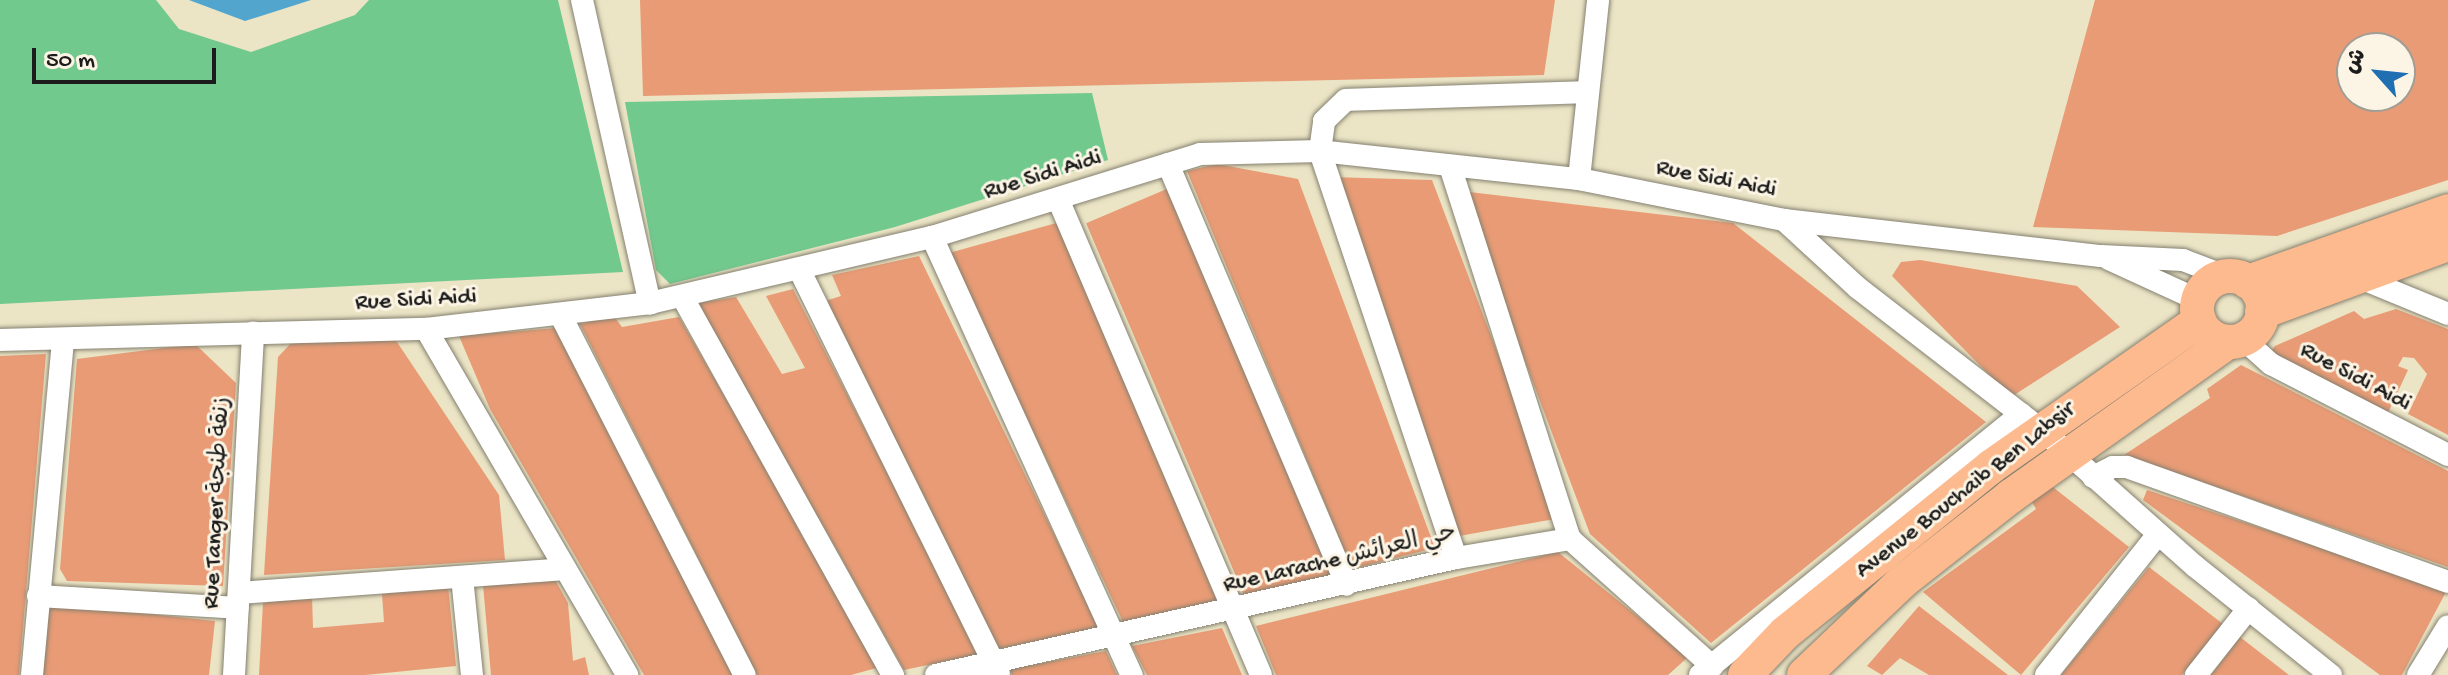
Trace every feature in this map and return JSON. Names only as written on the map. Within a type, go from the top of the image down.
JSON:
[{"type":"main road","name":"Avenue Bouchaib Ben Labsir","points":[[1804,675],[1903,581],[2081,466],[2241,310],[2448,211]]},
{"type":"main road","name":"Avenue Bouchaib Ben Labsir","points":[[2241,310],[2358,277],[2448,244]]},
{"type":"main road","name":"Avenue Bouchaib Ben Labsir","points":[[1745,675],[1785,633],[2032,422],[2199,311],[2208,284],[2241,310]]},
{"type":"main road","points":[[2199,311],[2211,336],[2241,310]]},
{"type":"street","points":[[582,0],[650,303]]},
{"type":"street","points":[[1579,179],[1598,0]]},
{"type":"street","points":[[1456,558],[1320,151],[1324,121],[1346,100],[1587,92]]},
{"type":"street","name":"Rue Sidi Aidi","points":[[0,340],[426,329],[561,316],[683,298],[932,237],[1200,154],[1320,151],[1579,179],[1784,220],[2101,256],[2183,260],[2241,310],[2271,364],[2448,455]]},
{"type":"street","points":[[1168,164],[1347,585]]},
{"type":"street","points":[[1450,166],[1570,539],[1706,671],[2032,422]]},
{"type":"street","points":[[1058,199],[1261,675]]},
{"type":"street","points":[[1784,220],[1858,288],[2032,422],[2158,534],[2324,673]]},
{"type":"street","points":[[932,237],[1132,675]]},
{"type":"street","name":"Rue Sidi Aidi","points":[[2101,256],[2199,311]]},
{"type":"street","points":[[799,269],[997,669]]},
{"type":"street","points":[[2358,277],[2448,314]]},
{"type":"street","points":[[683,298],[893,675]]},
{"type":"street","points":[[561,316],[745,675]]},
{"type":"street","points":[[426,329],[627,675]]},
{"type":"street","name":"Rue Tanger زنقة طنجة","points":[[234,675],[253,333]]},
{"type":"street","points":[[32,675],[63,340]]},
{"type":"street","points":[[2081,466],[2127,467],[2448,582]]},
{"type":"street","points":[[2046,675],[2158,534]]},
{"type":"street","name":"Rue Larache حي العرائش","points":[[936,675],[997,669],[1113,638],[1456,558],[1570,539]]},
{"type":"street","points":[[38,596],[239,600],[565,569]]},
{"type":"street","points":[[462,577],[472,675]]},
{"type":"street","points":[[2196,675],[2249,608]]},
{"type":"street","points":[[2418,675],[2448,626]]},
{"type":"green space","points":[[0,0],[156,0],[179,29],[251,52],[355,15],[369,0],[558,0],[623,272],[0,304]]},
{"type":"green space","points":[[1092,93],[1108,160],[895,227],[670,284],[656,270],[625,102]]},
{"type":"water","points":[[189,0],[311,0],[245,21]]},
{"type":"building","points":[[640,0],[1555,0],[1544,75],[643,96]]},
{"type":"building","points":[[2095,0],[2448,0],[2448,180],[2277,236],[2033,227]]},
{"type":"building","points":[[1217,164],[1298,179],[1435,548],[1352,569],[1187,171]]},
{"type":"building","points":[[1331,177],[1432,180],[1560,518],[1459,536]]},
{"type":"building","points":[[1169,188],[1333,576],[1251,611],[1086,223]]},
{"type":"building","points":[[1461,191],[1733,223],[1986,422],[1711,643],[1590,534]]},
{"type":"building","points":[[1060,222],[1217,601],[1123,622],[949,253]]},
{"type":"building","points":[[919,256],[1100,629],[998,649],[822,302],[841,296],[832,275]]},
{"type":"building","points":[[1920,260],[2077,286],[2120,327],[2011,397],[1892,276],[1901,262]]},
{"type":"building","points":[[793,289],[980,654],[904,670],[698,303],[736,297],[782,374],[805,368],[766,296]]},
{"type":"building","points":[[2396,309],[2448,329],[2448,435],[2408,414],[2427,374],[2414,358],[2403,357],[2398,366],[2408,370],[2387,415],[2268,355],[2275,346],[2354,311],[2364,319]]},
{"type":"building","points":[[613,315],[622,327],[679,317],[880,667],[851,675],[757,675],[580,324]]},
{"type":"building","points":[[557,328],[737,675],[644,675],[490,409],[459,336]]},
{"type":"building","points":[[395,339],[499,495],[505,560],[264,575],[278,357],[292,342]]},
{"type":"building","points":[[195,344],[236,383],[223,586],[67,581],[60,569],[77,359]]},
{"type":"building","points":[[46,354],[19,675],[0,675],[0,356]]},
{"type":"building","points":[[2241,365],[2448,471],[2448,567],[2124,455],[2210,398],[2207,389]]},
{"type":"building","points":[[2049,484],[2129,547],[2021,675],[1923,592],[2036,509],[2027,493]]},
{"type":"building","points":[[2147,490],[2447,590],[2402,675],[2380,675],[2143,500]]},
{"type":"building","points":[[1558,552],[1688,657],[1668,675],[1276,675],[1256,626]]},
{"type":"building","points":[[2149,567],[2223,624],[2182,675],[2061,675]]},
{"type":"building","points":[[553,576],[568,603],[573,661],[585,657],[589,675],[491,675],[483,585]]},
{"type":"building","points":[[448,585],[456,666],[365,675],[259,675],[263,603],[312,596],[313,628],[384,622],[382,594]]},
{"type":"building","points":[[47,603],[215,621],[209,675],[41,675]]},
{"type":"building","points":[[1919,606],[2008,675],[1929,675],[1900,658],[1882,675],[1867,666]]},
{"type":"building","points":[[1222,628],[1242,675],[1147,675],[1132,646]]},
{"type":"building","points":[[2240,637],[2289,675],[2211,675]]},
{"type":"building","points":[[1106,651],[1117,675],[1012,675],[1010,669]]}]
